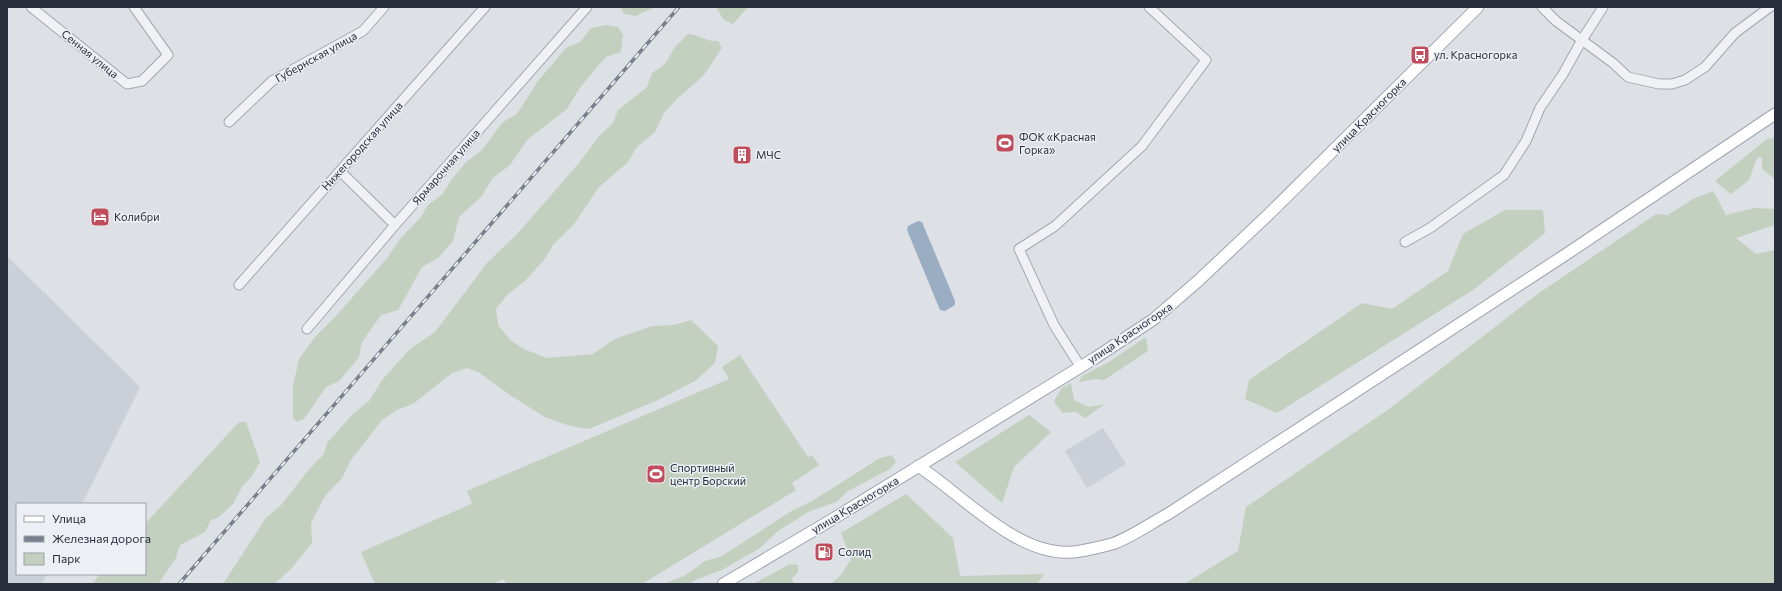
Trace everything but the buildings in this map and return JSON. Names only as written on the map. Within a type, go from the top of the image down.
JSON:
[{"type":"main road","name":"улица Красногорка","points":[[723,584],[918,466],[1154,320],[1184,294],[1269,214],[1478,7]]},
{"type":"main road","points":[[918,466],[1002,529],[1044,549],[1073,552],[1113,544],[1168,514],[1565,255],[1775,114]]},
{"type":"street","name":"Сенная улица","points":[[31,7],[126,84],[142,81],[168,55],[134,7]]},
{"type":"street","name":"Губернская улица","points":[[229,122],[272,81],[363,31],[384,7]]},
{"type":"street","name":"Нижегородская улица","points":[[239,285],[485,7]]},
{"type":"street","name":"Ярмарочная улица","points":[[307,329],[395,225],[587,7]]},
{"type":"street","points":[[1080,366],[1054,325],[1020,249],[1055,226],[1142,146],[1206,60],[1149,7]]},
{"type":"street","points":[[1542,7],[1556,21],[1628,77],[1659,84],[1672,84],[1685,80],[1705,67],[1735,33],[1770,7]]},
{"type":"street","points":[[1405,242],[1430,228],[1504,175],[1526,141],[1540,108],[1563,74],[1582,40],[1600,15],[1603,7]]},
{"type":"street","points":[[340,171],[395,225]]},
{"type":"shaded area","points":[[7,256],[140,387],[82,503],[16,503],[16,575],[46,575],[42,584],[7,584]]},
{"type":"shaded area","points":[[1103,428],[1126,464],[1087,488],[1065,451]]},
{"type":"green space","points":[[621,7],[655,7],[636,16],[624,14]]},
{"type":"green space","points":[[718,7],[748,7],[733,24],[724,20],[717,9]]},
{"type":"green space","points":[[606,25],[618,27],[623,35],[621,52],[606,57],[579,89],[567,109],[528,139],[510,165],[493,178],[481,197],[459,217],[453,241],[438,258],[422,267],[398,310],[381,315],[362,342],[359,357],[339,381],[326,387],[304,419],[297,422],[293,418],[293,386],[299,359],[315,337],[336,316],[388,257],[400,239],[421,217],[428,205],[443,194],[451,180],[467,161],[481,151],[503,122],[517,114],[538,81],[566,48],[580,42],[591,28]]},
{"type":"green space","points":[[688,34],[718,41],[722,48],[704,75],[664,113],[655,132],[637,147],[628,162],[599,187],[574,224],[553,245],[544,260],[527,279],[507,295],[496,309],[498,325],[511,341],[526,350],[547,358],[593,354],[615,339],[652,326],[674,325],[691,320],[718,346],[715,363],[695,381],[658,400],[589,429],[570,426],[545,417],[513,397],[478,372],[467,368],[452,373],[413,404],[397,410],[382,420],[351,460],[342,478],[325,496],[311,523],[312,543],[291,569],[274,584],[223,584],[265,519],[282,504],[310,468],[324,454],[327,443],[352,415],[370,400],[382,380],[410,349],[435,332],[487,263],[518,233],[579,163],[599,136],[613,123],[618,110],[647,87],[652,73],[665,64],[675,47]]},
{"type":"green space","points":[[1775,138],[1775,179],[1762,169],[1762,157],[1757,158],[1749,180],[1731,194],[1715,181],[1767,139]]},
{"type":"green space","points":[[1713,191],[1726,215],[1754,208],[1775,209],[1775,225],[1736,238],[1756,254],[1775,250],[1775,584],[1184,584],[1238,551],[1246,507],[1389,409],[1539,293],[1656,214],[1668,215],[1693,199]]},
{"type":"green space","points":[[1505,210],[1543,210],[1545,233],[1473,290],[1277,413],[1245,399],[1249,380],[1362,303],[1392,309],[1448,271],[1463,234]]},
{"type":"green space","points":[[1146,337],[1148,351],[1104,380],[1096,379],[1079,382],[1082,376],[1109,362]]},
{"type":"green space","name":"Спортивный центр Борский","points":[[740,355],[808,457],[812,455],[819,465],[792,483],[796,490],[642,584],[506,584],[504,579],[493,584],[375,584],[361,552],[469,505],[472,503],[467,491],[729,379],[722,367]]},
{"type":"green space","points":[[1071,383],[1074,400],[1089,407],[1105,404],[1085,418],[1076,412],[1062,413],[1054,401],[1062,388]]},
{"type":"green space","points":[[1029,415],[1051,432],[1014,467],[1002,503],[955,462]]},
{"type":"green space","points":[[239,422],[246,422],[260,462],[252,476],[242,487],[233,504],[219,517],[211,520],[205,532],[180,545],[176,558],[158,584],[92,584],[99,575],[146,575],[146,523]]},
{"type":"green space","points":[[892,455],[896,462],[890,469],[848,491],[836,502],[810,511],[778,531],[760,548],[722,570],[693,581],[690,584],[663,584],[686,575],[705,561],[722,556],[793,510],[812,501],[880,458]]},
{"type":"green space","points":[[906,494],[953,538],[960,576],[1044,574],[1037,584],[831,584],[841,575],[851,559],[841,533]]},
{"type":"green space","points":[[790,564],[798,565],[798,572],[791,580],[796,584],[753,584]]},
{"type":"water","points":[[918,221],[922,222],[955,301],[955,305],[945,311],[940,310],[907,230],[908,226]]},
{"type":"railway","points":[[179,584],[679,7]]},
{"type":"place","name":"ул. Красногорка","points":[[1420,55]]},
{"type":"place","name":"ФОК «Красная Горка»","points":[[1005,143]]},
{"type":"place","name":"МЧС","points":[[742,155]]},
{"type":"place","name":"Колибри","points":[[100,217]]},
{"type":"place","name":"Спортивный центр Борский","points":[[656,474]]},
{"type":"place","name":"Солид","points":[[824,552]]}]
